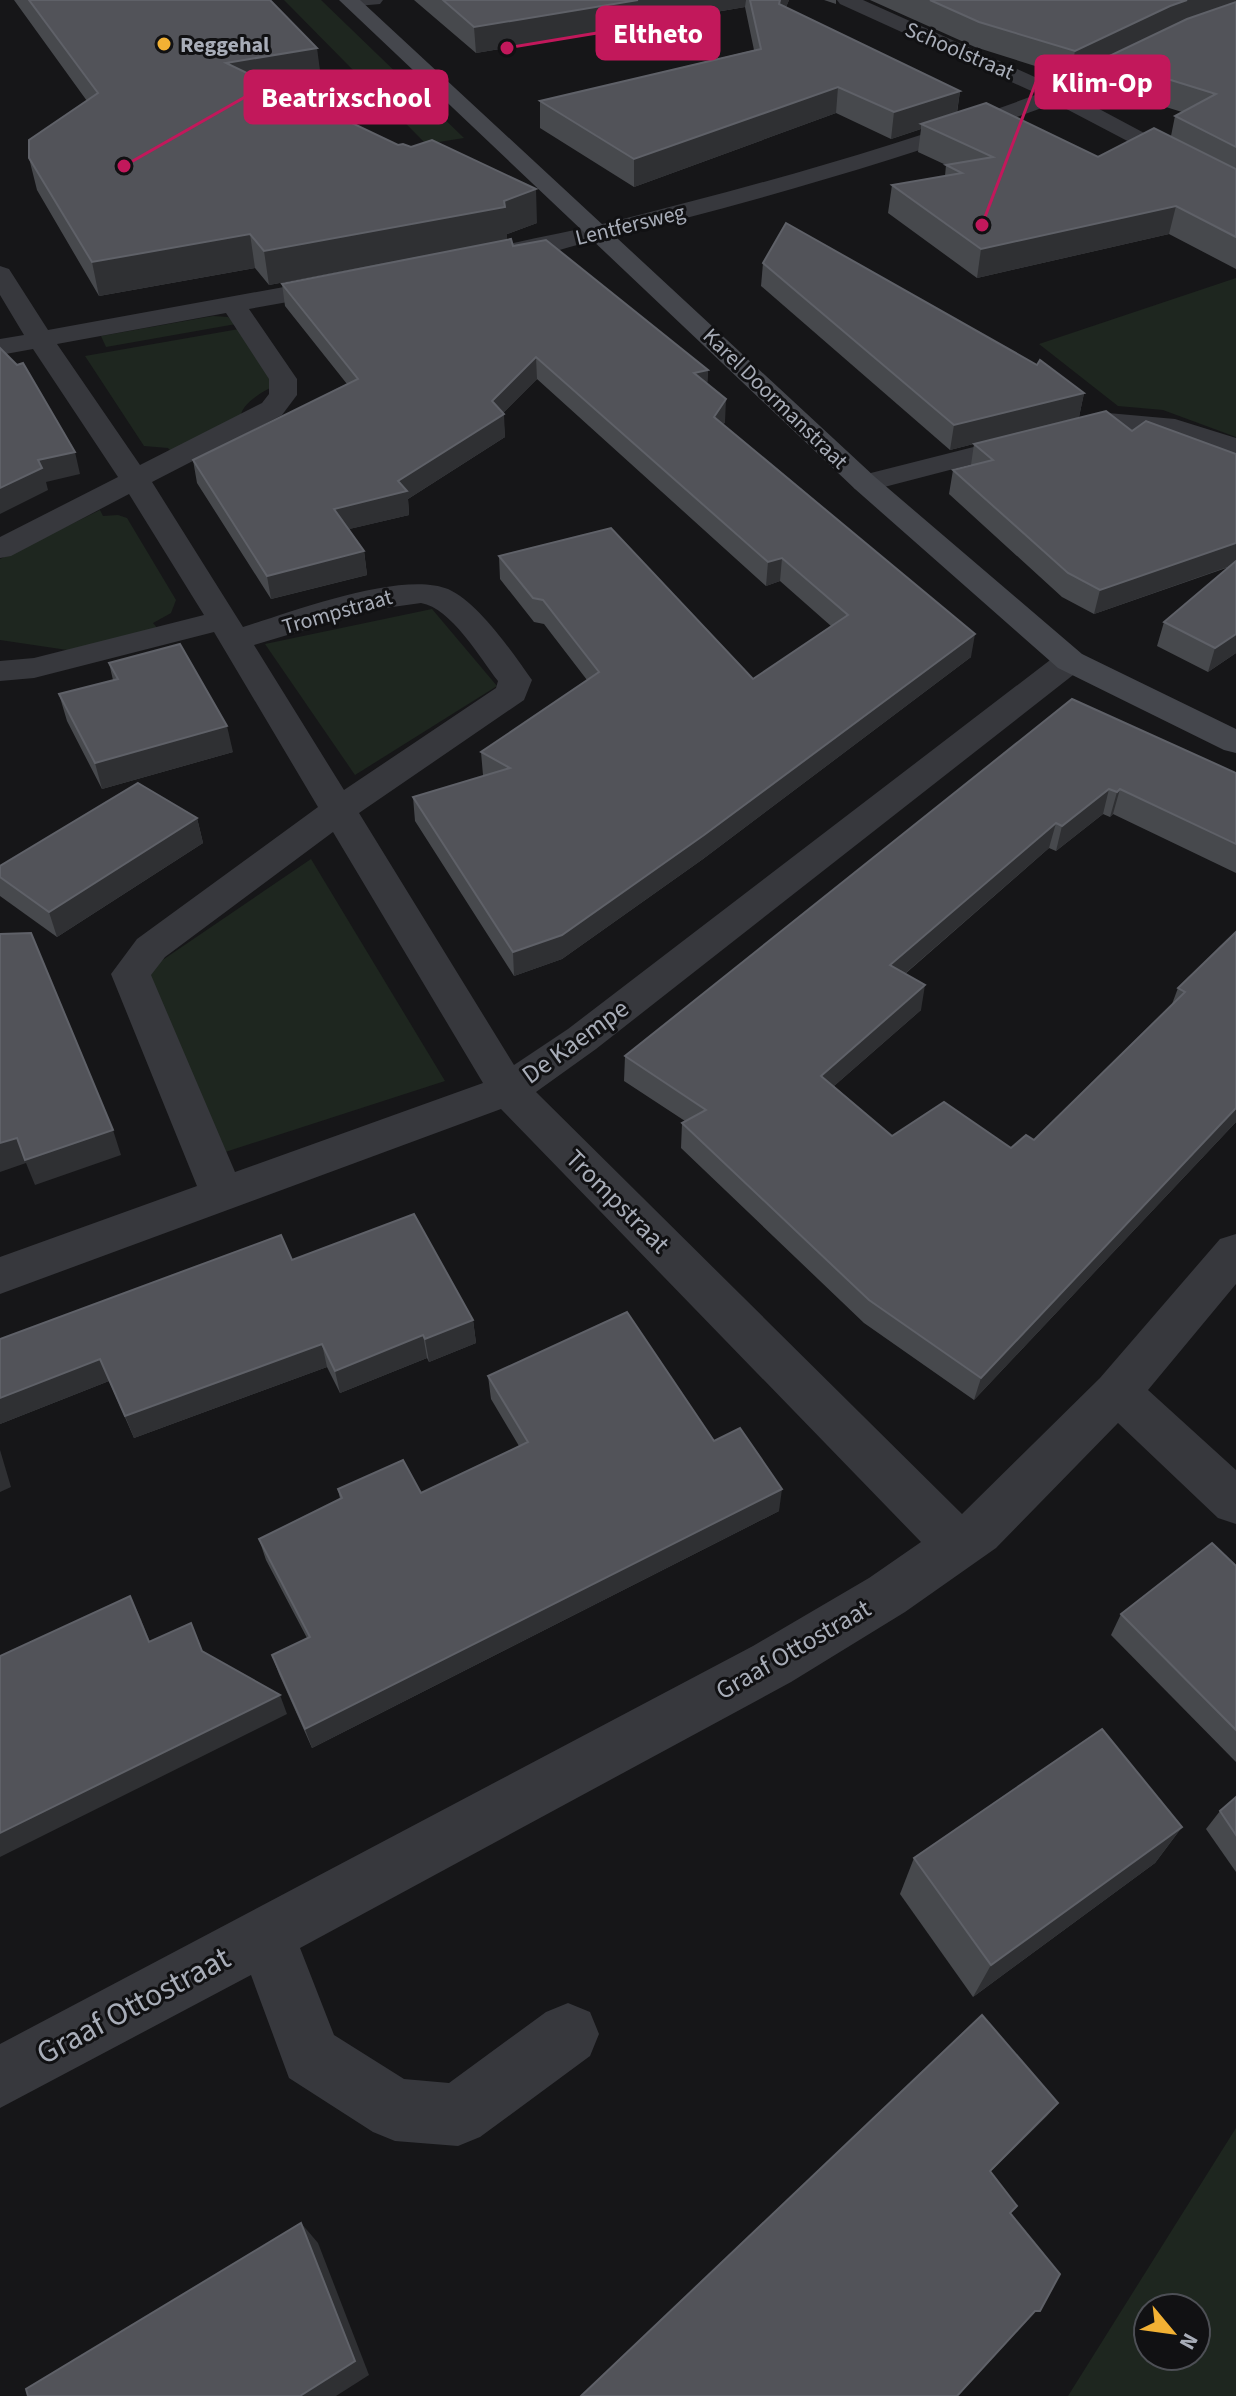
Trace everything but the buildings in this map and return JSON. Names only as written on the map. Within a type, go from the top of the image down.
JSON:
[{"type":"main road","name":"Karel Doormanstraat","points":[[358,1],[865,483],[1070,661],[1236,742]]},
{"type":"street","name":"Schoolstraat","points":[[855,1],[1026,79],[1236,191]]},
{"type":"street","name":"Lentfersweg","points":[[476,259],[601,233],[863,159],[1056,95],[1173,38],[1236,15]]},
{"type":"street","name":"Trompstraat","points":[[0,274],[229,630],[508,1090],[958,1545]]},
{"type":"street","points":[[0,347],[370,279]]},
{"type":"street","points":[[0,549],[272,409],[283,395],[283,379],[233,305]]},
{"type":"street","points":[[865,483],[1108,421],[1175,427],[1236,448]]},
{"type":"street","name":"Trompstraat","points":[[0,671],[34,668],[229,630],[401,592],[433,594],[453,606],[515,680],[512,693],[339,810],[151,948],[131,974],[223,1195]]},
{"type":"street","name":"De Kaempe","points":[[0,1276],[508,1090],[582,1039],[1070,661]]},
{"type":"street","name":"Graaf Ottostraat","points":[[0,2077],[772,1664],[887,1595],[978,1532],[1117,1392],[1236,1252]]},
{"type":"street","points":[[1117,1392],[1236,1502]]},
{"type":"street","points":[[265,1934],[311,2056],[395,2110],[458,2115],[568,2034]]},
{"type":"shaded area","points":[[284,0],[321,0],[464,138],[426,144]]},
{"type":"shaded area","points":[[1236,278],[1236,437],[1163,410],[1118,406],[1039,344]]},
{"type":"shaded area","points":[[213,316],[228,317],[236,324],[106,347],[101,336]]},
{"type":"shaded area","points":[[239,329],[279,383],[249,402],[240,420],[173,453],[168,448],[144,446],[85,356]]},
{"type":"shaded area","points":[[100,510],[103,516],[127,518],[176,600],[171,613],[153,623],[158,629],[74,651],[0,640],[0,559]]},
{"type":"shaded area","points":[[432,609],[497,686],[355,775],[265,644]]},
{"type":"shaded area","points":[[311,859],[445,1081],[213,1156],[142,974]]},
{"type":"shaded area","points":[[1236,2128],[1236,2396],[1068,2396],[1132,2294],[1132,2372],[1212,2372],[1212,2292],[1133,2292]]},
{"type":"place","name":"Reggehal","points":[[164,44]]},
{"type":"place","name":"Eltheto","points":[[507,48]]},
{"type":"place","name":"Beatrixschool","points":[[124,166]]},
{"type":"place","name":"Klim-Op","points":[[982,225]]}]
